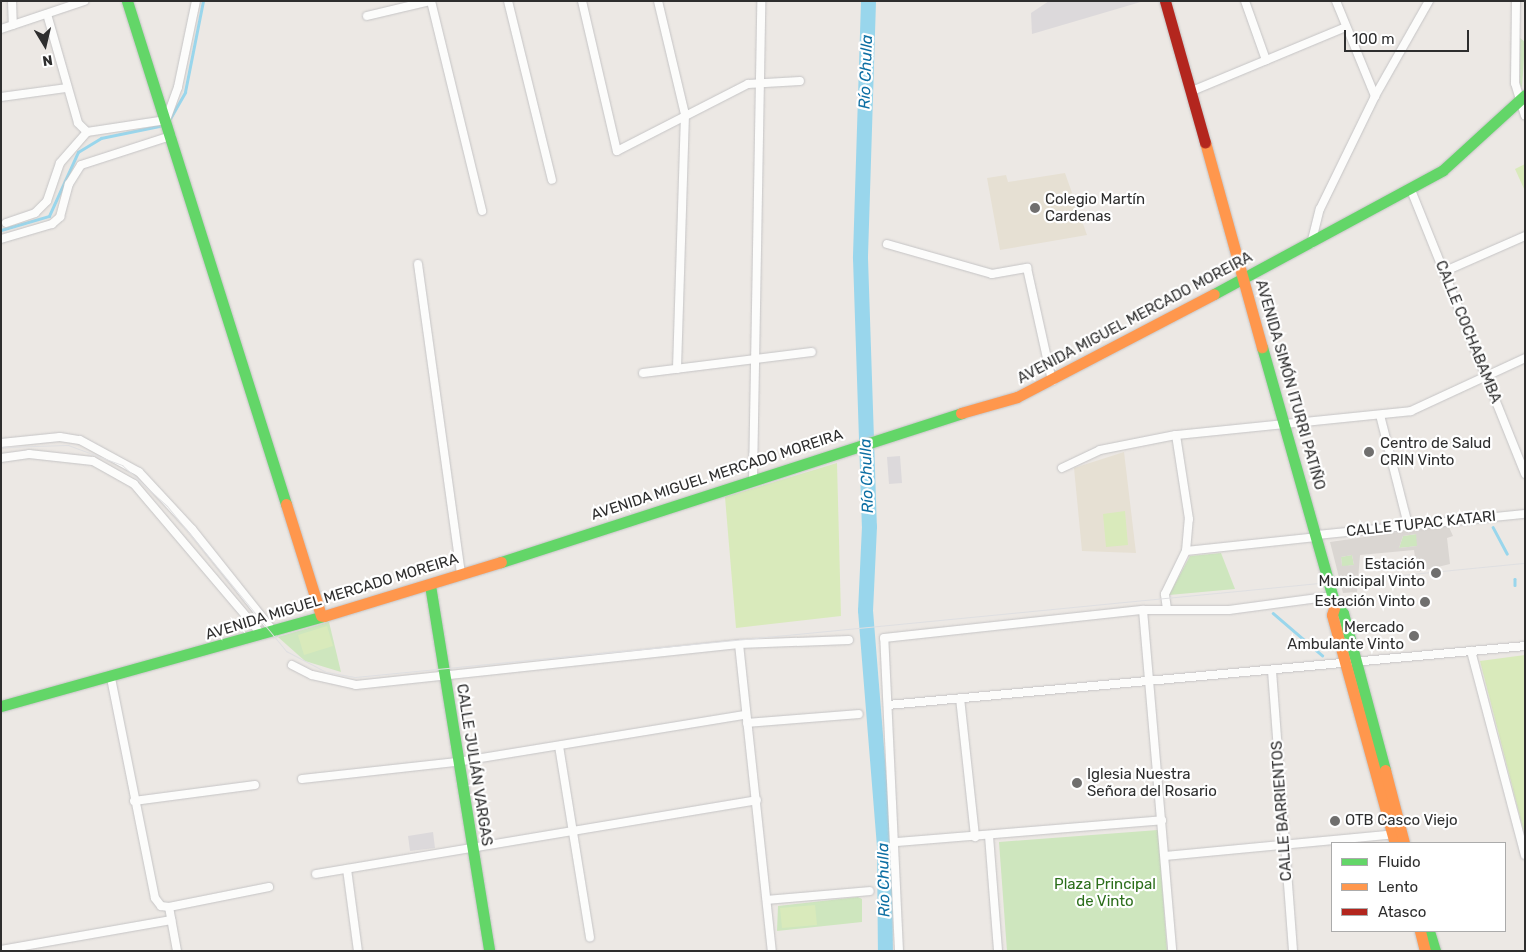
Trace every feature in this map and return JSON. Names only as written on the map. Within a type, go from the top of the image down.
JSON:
[{"type":"main road","points":[[127,1],[321,616]]},
{"type":"main road","name":"AVENIDA SIMÓN ITURRI PATIÑO","points":[[1165,1],[1318,536],[1334,600],[1343,613],[1351,663],[1399,839]]},
{"type":"main road","name":"AVENIDA MIGUEL MERCADO MOREIRA","points":[[1,706],[111,678],[430,585],[857,445],[1017,397],[1052,381],[1411,190],[1443,170],[1522,98]]},
{"type":"main road","name":"CALLE JULIÁN VARGAS","points":[[430,585],[489,951]]},
{"type":"main road","points":[[1420,932],[1426,951]]},
{"type":"main road","points":[[1429,932],[1435,951]]},
{"type":"street","points":[[12,1],[13,25]]},
{"type":"street","points":[[1,29],[84,1]]},
{"type":"street","points":[[1,239],[52,224],[60,217],[69,184],[82,165],[167,126],[178,87],[196,1]]},
{"type":"street","points":[[367,16],[430,1],[482,210]]},
{"type":"street","points":[[508,1],[552,180]]},
{"type":"street","points":[[582,1],[617,151],[685,114],[748,84],[800,81]]},
{"type":"street","points":[[658,1],[685,114],[677,369]]},
{"type":"street","points":[[753,479],[761,1]]},
{"type":"street","points":[[1245,1],[1266,60]]},
{"type":"street","points":[[1336,1],[1375,96]]},
{"type":"street","points":[[1310,244],[1320,209],[1375,96],[1429,1]]},
{"type":"street","points":[[1516,1],[1522,98],[1525,116]]},
{"type":"street","points":[[47,14],[78,123],[87,132]]},
{"type":"street","points":[[1192,91],[1346,27]]},
{"type":"street","points":[[1,97],[67,88]]},
{"type":"street","points":[[6,223],[35,213],[47,201],[60,164],[87,132],[167,126]]},
{"type":"street","name":"CALLE COCHABAMBA","points":[[1411,190],[1525,474]]},
{"type":"street","points":[[1443,272],[1525,236]]},
{"type":"street","points":[[887,244],[992,274],[1027,268],[1052,381]]},
{"type":"street","points":[[418,264],[460,575]]},
{"type":"street","points":[[643,373],[812,352]]},
{"type":"street","points":[[1062,468],[1100,450],[1176,435],[1411,411],[1525,358]]},
{"type":"street","points":[[1380,415],[1408,525]]},
{"type":"street","points":[[1167,609],[1165,594],[1186,551],[1189,519],[1176,435]]},
{"type":"street","points":[[1,443],[60,437],[80,440],[139,472],[192,529],[274,632]]},
{"type":"street","points":[[1,458],[29,454],[93,461],[134,484],[262,635]]},
{"type":"street","name":"CALLE TUPAC KATARI","points":[[1186,551],[1408,525],[1525,514]]},
{"type":"street","points":[[899,951],[897,842],[884,638],[1143,610],[1229,610],[1334,600]]},
{"type":"street","points":[[1143,610],[1172,951]]},
{"type":"street","points":[[292,665],[312,675],[356,685],[739,644],[849,640]]},
{"type":"street","points":[[739,644],[772,951]]},
{"type":"street","points":[[888,705],[1272,671],[1525,646]]},
{"type":"street","points":[[1471,651],[1525,855]]},
{"type":"street","name":"CALLE BARRIENTOS","points":[[1272,671],[1293,951]]},
{"type":"street","points":[[111,678],[134,801],[155,898],[161,906],[169,907],[269,887]]},
{"type":"street","points":[[960,698],[974,837]]},
{"type":"street","points":[[302,779],[458,762],[746,719],[859,714]]},
{"type":"street","points":[[559,746],[590,938]]},
{"type":"street","points":[[134,801],[255,785]]},
{"type":"street","points":[[316,874],[757,800]]},
{"type":"street","points":[[897,842],[989,836],[1162,820]]},
{"type":"street","points":[[989,836],[998,951]]},
{"type":"street","points":[[1342,842],[1399,839]]},
{"type":"street","points":[[1165,856],[1331,843]]},
{"type":"street","points":[[347,869],[358,951]]},
{"type":"street","points":[[767,900],[870,891]]},
{"type":"street","points":[[169,907],[176,951]]},
{"type":"street","points":[[1,950],[171,920]]},
{"type":"shaded area","points":[[1049,1],[1144,1],[1032,34],[1031,13]]},
{"type":"shaded area","name":"Colegio Martín Cardenas","points":[[1065,173],[1087,235],[1000,250],[987,178],[1006,175],[1008,182]]},
{"type":"shaded area","points":[[1124,452],[1136,553],[1082,551],[1074,468]]},
{"type":"shaded area","points":[[900,456],[902,483],[889,484],[887,457]]},
{"type":"shaded area","points":[[1448,525],[1453,536],[1447,538],[1450,564],[1417,572],[1414,550],[1360,555],[1357,592],[1343,593],[1330,542]],"holes":[[[1416,534],[1417,546],[1399,548],[1403,536]],[[1352,555],[1354,565],[1342,566],[1341,557]]]},
{"type":"shaded area","points":[[433,832],[435,848],[410,851],[408,836]]},
{"type":"green space","points":[[1520,38],[1525,42],[1522,88],[1520,84]]},
{"type":"green space","points":[[1525,164],[1525,191],[1515,169]]},
{"type":"green space","points":[[837,463],[841,616],[736,628],[725,497]]},
{"type":"green space","points":[[1125,511],[1128,545],[1106,547],[1103,514]]},
{"type":"green space","points":[[1417,534],[1418,546],[1399,548],[1403,536]]},
{"type":"green space","points":[[1221,553],[1235,589],[1169,595],[1190,556]]},
{"type":"green space","points":[[1352,555],[1354,565],[1342,567],[1341,557]]},
{"type":"green space","points":[[329,622],[341,672],[305,661],[278,637]]},
{"type":"green space","points":[[327,626],[333,646],[304,655],[298,635]]},
{"type":"green space","points":[[1525,655],[1525,836],[1480,661]]},
{"type":"green space","name":"Plaza Principal de Vinto","points":[[1158,830],[1167,951],[1007,951],[999,842]]},
{"type":"green space","points":[[858,897],[862,899],[862,922],[777,931],[778,906]]},
{"type":"green space","points":[[815,905],[817,925],[782,928],[780,908]]},
{"type":"waterway","points":[[168,122],[185,92],[203,1]]},
{"type":"waterway","name":"Río Chulla","points":[[868,1],[860,258],[869,526],[865,610],[884,845],[885,951]]},
{"type":"waterway","points":[[1,230],[49,216],[78,152],[101,138],[164,125]]},
{"type":"waterway","points":[[1493,527],[1507,553]]},
{"type":"waterway","points":[[1515,579],[1515,585]]},
{"type":"waterway","points":[[1273,613],[1322,655]]},
{"type":"tram line","points":[[1,447],[68,445],[122,465],[167,506],[286,651],[326,672],[355,677],[1525,563]]},
{"type":"traffic: fast","points":[[127,1],[286,504]]},
{"type":"traffic: fast","points":[[1214,294],[1443,170],[1525,95]]},
{"type":"traffic: fast","points":[[1262,347],[1335,605],[1343,613],[1385,770]]},
{"type":"traffic: fast","points":[[501,562],[961,413]]},
{"type":"traffic: fast","points":[[430,585],[489,951]]},
{"type":"traffic: fast","points":[[1,706],[324,616]]},
{"type":"traffic: fast","points":[[1429,932],[1435,951]]},
{"type":"traffic: slow","points":[[1205,142],[1262,347]]},
{"type":"traffic: slow","points":[[961,413],[1017,397],[1214,294]]},
{"type":"traffic: slow","points":[[286,504],[321,616]]},
{"type":"traffic: slow","points":[[324,616],[501,562]]},
{"type":"traffic: slow","points":[[1335,605],[1332,615],[1395,842]]},
{"type":"traffic: slow","points":[[1385,770],[1404,842]]},
{"type":"traffic: slow","points":[[1420,932],[1425,951]]},
{"type":"traffic: jam","points":[[1165,1],[1205,142]]},
{"type":"place","name":"Colegio Martín Cardenas","points":[[1035,208]]},
{"type":"place","name":"Centro de Salud CRIN Vinto","points":[[1369,452]]},
{"type":"place","name":"Estación Municipal Vinto","points":[[1436,573]]},
{"type":"place","name":"Estación Vinto","points":[[1425,602]]},
{"type":"place","name":"Mercado Ambulante Vinto","points":[[1414,636]]},
{"type":"place","name":"Iglesia Nuestra Señora del Rosario","points":[[1077,783]]},
{"type":"place","name":"OTB Casco Viejo","points":[[1335,821]]}]
